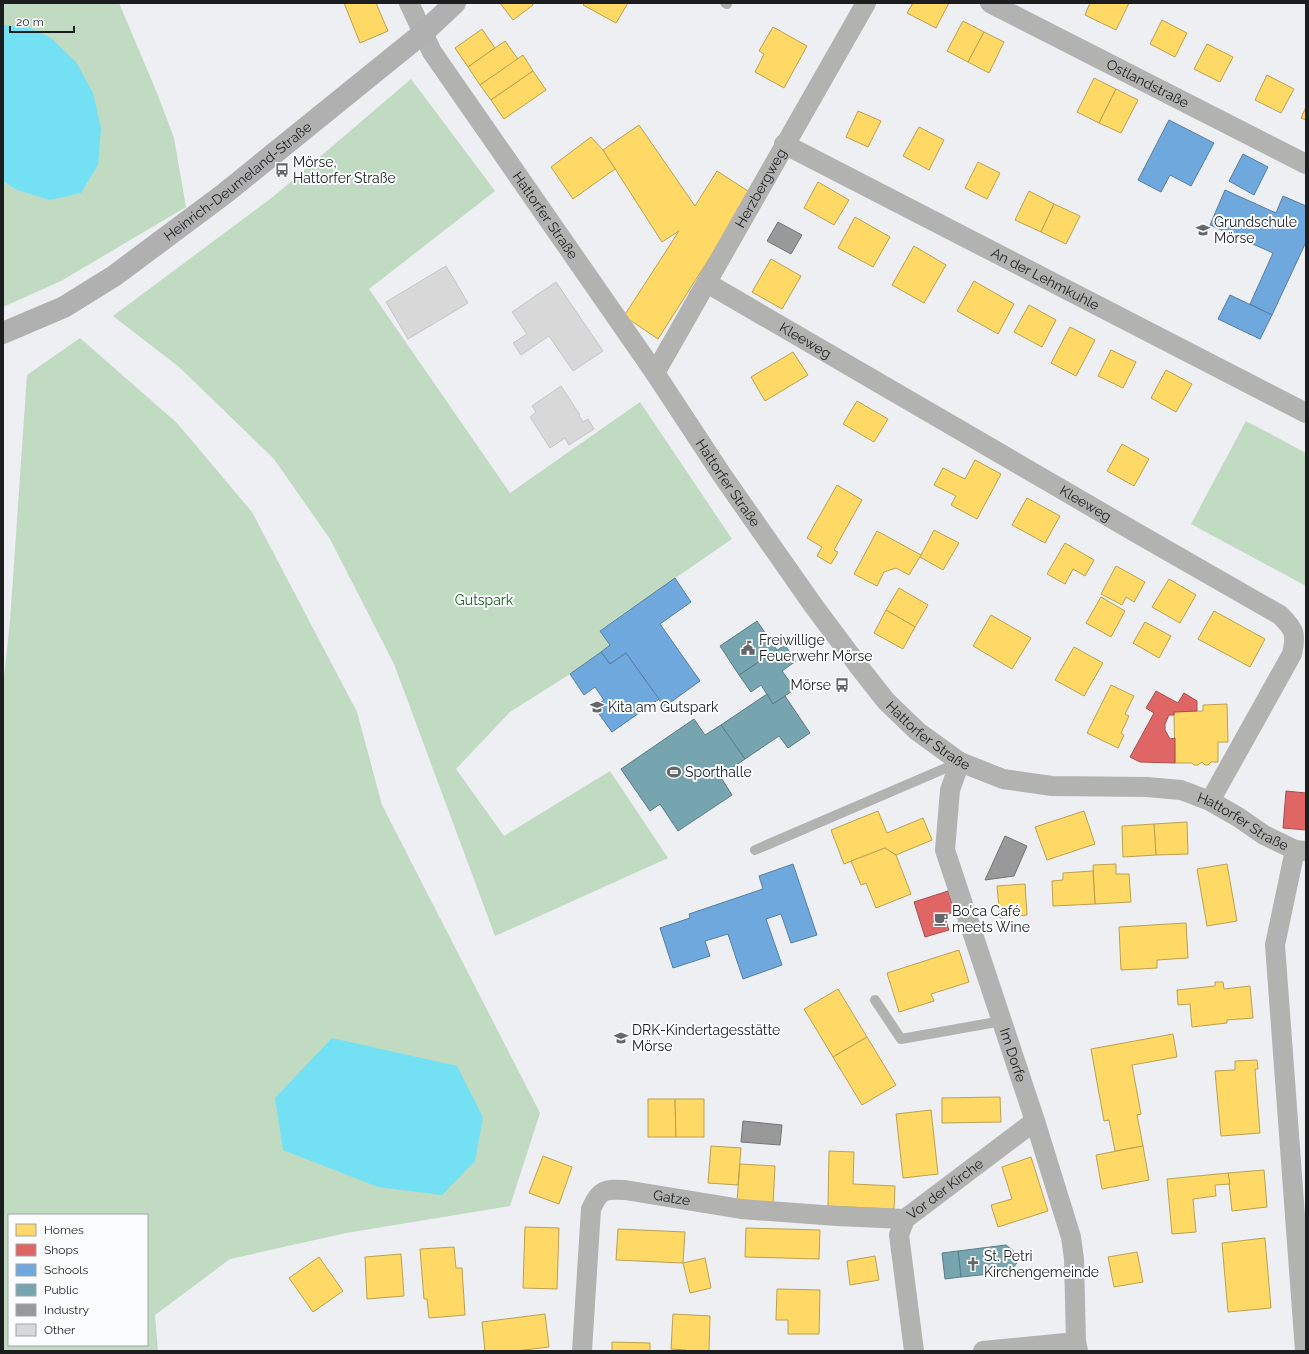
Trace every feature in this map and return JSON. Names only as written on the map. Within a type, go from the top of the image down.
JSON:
[{"type":"street","name":"Hattorfer Straße","points":[[409,3],[432,52],[655,373],[722,475],[812,605],[886,701],[917,731],[960,762],[1003,779],[1052,786],[1147,787],[1181,790],[1210,801],[1238,817],[1264,835],[1301,850],[1275,945],[1305,1351]]},
{"type":"street","name":"Heinrich-Deumeland-Straße","points":[[3,333],[64,306],[114,276],[224,194],[423,33],[455,3]]},
{"type":"street","name":"Herzbergweg","points":[[655,373],[784,144],[866,3]]},
{"type":"street","name":"Ostlandstraße","points":[[990,3],[1306,164]]},
{"type":"street","name":"An der Lehmkuhle","points":[[784,144],[1306,414]]},
{"type":"street","name":"Kleeweg","points":[[707,283],[1135,532],[1280,614],[1292,627],[1295,640],[1292,654],[1210,801]]},
{"type":"street","name":"Im Dorfe","points":[[960,762],[950,790],[945,850],[1035,1122],[1071,1237],[1074,1259],[1077,1346]]},
{"type":"street","name":"Vor der Kirche","points":[[914,1351],[899,1235],[905,1219],[1035,1122]]},
{"type":"street","name":"Gatze","points":[[582,1351],[591,1208],[596,1196],[609,1189],[625,1190],[741,1209],[905,1219]]},
{"type":"street","points":[[982,1351],[1077,1346]]},
{"type":"lane","points":[[755,850],[960,762]]},
{"type":"lane","points":[[875,1000],[900,1039],[1002,1021]]},
{"type":"green space","points":[[3,3],[119,3],[157,93],[174,138],[186,207],[61,281],[3,307]]},
{"type":"green space","name":"Gutspark","points":[[411,79],[495,191],[369,289],[510,493],[640,402],[732,539],[600,630],[610,645],[570,674],[510,712],[456,769],[504,836],[610,771],[668,858],[495,936],[394,664],[330,539],[274,459],[179,367],[113,316],[274,196]]},
{"type":"green space","points":[[80,338],[177,423],[252,512],[357,712],[382,805],[540,1113],[510,1206],[346,1233],[230,1259],[155,1315],[158,1351],[3,1351],[3,685],[10,621],[27,375]]},
{"type":"green space","points":[[1246,421],[1306,453],[1306,586],[1191,524]]},
{"type":"water","points":[[3,25],[30,28],[51,38],[76,62],[93,93],[101,128],[98,165],[81,193],[50,200],[17,190],[3,181]]},
{"type":"water","points":[[332,1038],[457,1066],[483,1117],[475,1161],[442,1195],[378,1187],[283,1150],[275,1098]]},
{"type":"building: Homes","points":[[344,3],[376,3],[388,31],[360,43]]},
{"type":"building: Homes","points":[[500,3],[532,3],[533,5],[513,20]]},
{"type":"building: Homes","points":[[585,3],[628,3],[616,23],[583,5]]},
{"type":"building: Homes","points":[[913,3],[949,3],[936,28],[907,13]]},
{"type":"building: Homes","points":[[1090,3],[1129,3],[1116,30],[1085,15]]},
{"type":"building: Homes","points":[[1162,20],[1187,33],[1175,57],[1150,44]]},
{"type":"building: Homes","points":[[963,21],[984,32],[968,62],[947,51]]},
{"type":"building: Homes","points":[[773,27],[807,46],[784,88],[755,72],[764,54],[759,51]]},
{"type":"building: Homes","points":[[482,29],[495,48],[468,67],[455,48]]},
{"type":"building: Homes","points":[[984,32],[1004,42],[989,73],[968,62]]},
{"type":"building: Homes","points":[[505,41],[518,59],[480,85],[468,67]]},
{"type":"building: Homes","points":[[1207,44],[1233,57],[1220,82],[1194,69]]},
{"type":"building: Homes","points":[[523,55],[533,71],[491,100],[480,85]]},
{"type":"building: Homes","points":[[533,71],[546,90],[504,119],[491,100]]},
{"type":"building: Homes","points":[[1267,75],[1294,89],[1281,113],[1255,100]]},
{"type":"building: Homes","points":[[1094,78],[1116,89],[1099,123],[1077,112]]},
{"type":"building: Homes","points":[[1116,89],[1138,100],[1121,133],[1099,123]]},
{"type":"building: Homes","points":[[1306,107],[1306,120],[1301,118]]},
{"type":"building: Homes","points":[[858,111],[881,121],[868,147],[846,137]]},
{"type":"building: Homes","points":[[639,125],[695,206],[717,171],[751,193],[658,339],[624,316],[679,231],[662,242],[603,150]]},
{"type":"building: Homes","points":[[919,127],[944,140],[929,170],[903,156]]},
{"type":"building: Homes","points":[[591,137],[603,150],[615,169],[573,199],[551,167]]},
{"type":"building: Homes","points":[[978,162],[1000,173],[987,199],[965,188]]},
{"type":"building: Homes","points":[[818,182],[849,200],[834,225],[804,208]]},
{"type":"building: Homes","points":[[1029,191],[1054,204],[1041,232],[1015,220]]},
{"type":"building: Homes","points":[[1054,204],[1080,216],[1066,244],[1041,232]]},
{"type":"building: Homes","points":[[855,217],[890,237],[873,267],[838,248]]},
{"type":"building: Homes","points":[[914,246],[946,265],[924,303],[892,285]]},
{"type":"building: Homes","points":[[771,259],[801,276],[782,309],[752,292]]},
{"type":"building: Homes","points":[[974,281],[1014,304],[998,334],[957,311]]},
{"type":"building: Homes","points":[[1029,305],[1056,320],[1042,347],[1014,332]]},
{"type":"building: Homes","points":[[1070,327],[1095,340],[1076,376],[1051,363]]},
{"type":"building: Homes","points":[[1111,350],[1136,362],[1123,388],[1098,376]]},
{"type":"building: Homes","points":[[793,352],[808,375],[765,401],[751,377]]},
{"type":"building: Homes","points":[[1166,370],[1192,384],[1176,412],[1151,398]]},
{"type":"building: Homes","points":[[857,401],[888,419],[874,442],[843,424]]},
{"type":"building: Homes","points":[[1122,444],[1149,459],[1134,486],[1107,471]]},
{"type":"building: Homes","points":[[975,460],[1001,474],[977,519],[951,505],[956,496],[934,485],[943,468],[965,479]]},
{"type":"building: Homes","points":[[837,485],[862,500],[834,550],[838,552],[831,564],[817,556],[822,547],[807,538]]},
{"type":"building: Homes","points":[[1027,498],[1060,516],[1045,543],[1012,525]]},
{"type":"building: Homes","points":[[934,530],[959,543],[943,570],[920,557]]},
{"type":"building: Homes","points":[[877,531],[921,555],[909,575],[896,568],[884,572],[877,586],[854,574]]},
{"type":"building: Homes","points":[[1065,543],[1094,560],[1085,576],[1073,569],[1065,584],[1047,574]]},
{"type":"building: Homes","points":[[1116,566],[1145,582],[1134,602],[1126,597],[1122,605],[1101,594]]},
{"type":"building: Homes","points":[[1169,579],[1196,595],[1180,623],[1152,607]]},
{"type":"building: Homes","points":[[899,588],[928,605],[915,627],[886,610]]},
{"type":"building: Homes","points":[[1101,597],[1125,611],[1111,637],[1086,623]]},
{"type":"building: Homes","points":[[886,610],[915,627],[903,649],[874,633]]},
{"type":"building: Homes","points":[[1214,611],[1265,639],[1250,667],[1198,639]]},
{"type":"building: Homes","points":[[991,615],[1031,638],[1012,669],[973,646]]},
{"type":"building: Homes","points":[[1145,622],[1171,636],[1159,658],[1133,643]]},
{"type":"building: Homes","points":[[1074,647],[1103,663],[1084,696],[1055,680]]},
{"type":"building: Homes","points":[[1111,685],[1134,696],[1125,714],[1129,716],[1121,733],[1124,735],[1118,748],[1087,733]]},
{"type":"building: Homes","points":[[1227,704],[1228,742],[1218,742],[1218,762],[1211,762],[1208,765],[1205,765],[1202,762],[1198,765],[1194,765],[1192,763],[1175,763],[1174,712],[1203,711],[1203,705]]},
{"type":"building: Homes","points":[[878,811],[887,833],[923,818],[932,840],[896,855],[885,848],[844,864],[831,830]]},
{"type":"building: Homes","points":[[1084,811],[1095,844],[1047,860],[1035,827]]},
{"type":"building: Homes","points":[[1187,822],[1188,854],[1156,855],[1154,824]]},
{"type":"building: Homes","points":[[1154,824],[1156,855],[1123,857],[1122,826]]},
{"type":"building: Homes","points":[[885,848],[896,855],[911,894],[876,908],[866,883],[861,885],[851,861]]},
{"type":"building: Homes","points":[[1116,864],[1116,874],[1129,874],[1131,902],[1095,904],[1093,865]]},
{"type":"building: Homes","points":[[1227,864],[1237,921],[1207,926],[1197,869]]},
{"type":"building: Homes","points":[[1093,871],[1095,904],[1053,906],[1052,881],[1063,880],[1063,873]]},
{"type":"building: Homes","points":[[1025,884],[1027,915],[1000,918],[997,886]]},
{"type":"building: Homes","points":[[1186,923],[1188,958],[1157,960],[1157,968],[1121,970],[1119,927]]},
{"type":"building: Homes","points":[[959,950],[969,982],[931,994],[934,1001],[899,1012],[887,973]]},
{"type":"building: Homes","points":[[1215,982],[1223,982],[1224,989],[1250,986],[1253,1018],[1227,1020],[1227,1023],[1192,1027],[1190,1004],[1178,1005],[1177,990],[1215,986]]},
{"type":"building: Homes","points":[[838,989],[867,1037],[833,1057],[804,1009]]},
{"type":"building: Homes","points":[[1173,1034],[1177,1057],[1132,1065],[1141,1114],[1137,1115],[1143,1146],[1115,1151],[1109,1120],[1104,1121],[1091,1049]]},
{"type":"building: Homes","points":[[867,1037],[896,1085],[862,1105],[833,1057]]},
{"type":"building: Homes","points":[[1257,1060],[1258,1069],[1255,1069],[1260,1133],[1221,1136],[1215,1071],[1235,1070],[1235,1061]]},
{"type":"building: Homes","points":[[1000,1097],[1001,1122],[942,1123],[942,1098]]},
{"type":"building: Homes","points":[[648,1099],[675,1099],[676,1137],[648,1137]]},
{"type":"building: Homes","points":[[675,1099],[704,1099],[704,1137],[676,1137]]},
{"type":"building: Homes","points":[[931,1110],[938,1174],[903,1178],[896,1114]]},
{"type":"building: Homes","points":[[711,1146],[741,1148],[738,1185],[708,1183]]},
{"type":"building: Homes","points":[[1143,1146],[1149,1180],[1102,1189],[1096,1155]]},
{"type":"building: Homes","points":[[829,1151],[854,1152],[853,1184],[895,1186],[894,1209],[828,1206]]},
{"type":"building: Homes","points":[[543,1156],[572,1167],[559,1204],[529,1193]]},
{"type":"building: Homes","points":[[1031,1157],[1048,1211],[998,1227],[991,1205],[1012,1199],[1002,1167]]},
{"type":"building: Homes","points":[[740,1164],[775,1166],[773,1204],[737,1201]]},
{"type":"building: Homes","points":[[1264,1170],[1267,1207],[1232,1211],[1228,1173]]},
{"type":"building: Homes","points":[[1228,1173],[1230,1184],[1215,1185],[1216,1196],[1193,1199],[1196,1232],[1172,1234],[1167,1179]]},
{"type":"building: Homes","points":[[525,1227],[559,1228],[557,1289],[523,1288]]},
{"type":"building: Homes","points":[[746,1228],[820,1230],[819,1259],[745,1257]]},
{"type":"building: Homes","points":[[618,1229],[685,1232],[683,1263],[616,1260]]},
{"type":"building: Homes","points":[[1265,1238],[1271,1308],[1228,1312],[1222,1243]]},
{"type":"building: Homes","points":[[454,1247],[456,1268],[462,1268],[465,1315],[429,1318],[427,1299],[424,1299],[420,1249]]},
{"type":"building: Homes","points":[[1137,1252],[1143,1282],[1114,1287],[1108,1257]]},
{"type":"building: Homes","points":[[401,1254],[404,1296],[367,1299],[365,1257]]},
{"type":"building: Homes","points":[[875,1256],[879,1280],[850,1285],[847,1261]]},
{"type":"building: Homes","points":[[319,1257],[343,1291],[313,1312],[289,1278]]},
{"type":"building: Homes","points":[[705,1258],[711,1288],[690,1293],[683,1263]]},
{"type":"building: Homes","points":[[777,1289],[820,1290],[819,1334],[788,1334],[788,1320],[776,1320]]},
{"type":"building: Homes","points":[[545,1314],[549,1347],[516,1351],[485,1351],[482,1322]]},
{"type":"building: Homes","points":[[673,1314],[710,1316],[709,1351],[686,1351],[671,1349]]},
{"type":"building: Homes","points":[[612,1342],[650,1343],[650,1351],[612,1351]]},
{"type":"building: Shops","points":[[1156,691],[1178,703],[1184,693],[1197,701],[1197,711],[1174,712],[1174,715],[1169,715],[1165,724],[1165,730],[1170,739],[1175,738],[1175,763],[1140,762],[1130,757],[1154,713],[1146,708]]},
{"type":"building: Shops","points":[[1286,791],[1306,793],[1306,830],[1283,828]]},
{"type":"building: Shops","points":[[948,891],[955,912],[944,915],[949,930],[925,937],[914,902]]},
{"type":"building: Schools","points":[[1169,120],[1214,143],[1191,186],[1170,175],[1161,192],[1138,180]]},
{"type":"building: Schools","points":[[1243,154],[1268,167],[1254,195],[1229,181]]},
{"type":"building: Schools","points":[[1225,190],[1276,213],[1283,196],[1306,206],[1306,242],[1272,315],[1250,304],[1273,253],[1210,225]]},
{"type":"building: Schools","points":[[1230,295],[1272,315],[1260,339],[1218,319]]},
{"type":"building: Schools","points":[[675,578],[691,602],[660,624],[700,681],[664,707],[626,653],[610,664],[601,652],[610,645],[600,631]]},
{"type":"building: Schools","points":[[601,652],[610,664],[626,653],[659,699],[612,732],[594,707],[604,700],[595,687],[584,695],[570,674]]},
{"type":"building: Schools","points":[[793,864],[817,935],[791,943],[781,914],[766,919],[782,965],[743,979],[728,934],[705,941],[710,956],[673,968],[660,928],[690,918],[689,914],[763,889],[759,876]]},
{"type":"building: Public","name":"Freiwillige Feuerwehr Mörse","points":[[757,621],[777,650],[739,675],[720,646]]},
{"type":"building: Public","points":[[785,645],[796,661],[782,671],[795,689],[773,704],[761,685],[751,692],[739,675]]},
{"type":"building: Public","points":[[767,694],[773,704],[785,696],[810,733],[788,748],[779,736],[745,759],[721,725]]},
{"type":"building: Public","name":"Sporthalle","points":[[694,719],[705,735],[721,725],[745,759],[720,776],[732,795],[678,831],[660,804],[650,811],[621,769]]},
{"type":"building: Public","points":[[1006,1245],[1015,1252],[1017,1263],[1009,1272],[961,1277],[958,1251]]},
{"type":"building: Public","points":[[958,1251],[961,1277],[945,1279],[942,1253]]},
{"type":"building: Industry","points":[[778,222],[802,235],[791,254],[767,241]]},
{"type":"building: Industry","points":[[1005,836],[1027,846],[1014,876],[985,880]]},
{"type":"building: Industry","points":[[743,1121],[782,1125],[780,1145],[741,1142]]},
{"type":"building: Other","points":[[446,266],[468,303],[408,339],[386,302]]},
{"type":"building: Other","points":[[556,282],[603,351],[573,371],[549,336],[521,355],[513,343],[527,334],[512,312]]},
{"type":"building: Other","points":[[561,386],[583,422],[588,419],[594,429],[569,445],[565,438],[550,448],[530,417],[536,412],[532,406]]},
{"type":"place","name":"Mörse, Hattorfer Straße","points":[[282,170]]},
{"type":"place","name":"Grundschule Mörse","points":[[1203,230]]},
{"type":"place","name":"Freiwillige Feuerwehr Mörse","points":[[748,648]]},
{"type":"place","name":"Mörse","points":[[842,685]]},
{"type":"place","name":"Kita am Gutspark","points":[[597,707]]},
{"type":"place","name":"Sporthalle","points":[[674,772]]},
{"type":"place","name":"Bo'ca Café meets Wine","points":[[941,919]]},
{"type":"place","name":"DRK-Kindertagesstätte Mörse","points":[[621,1038]]},
{"type":"place","name":"St. Petri Kirchengemeinde","points":[[973,1264]]}]
